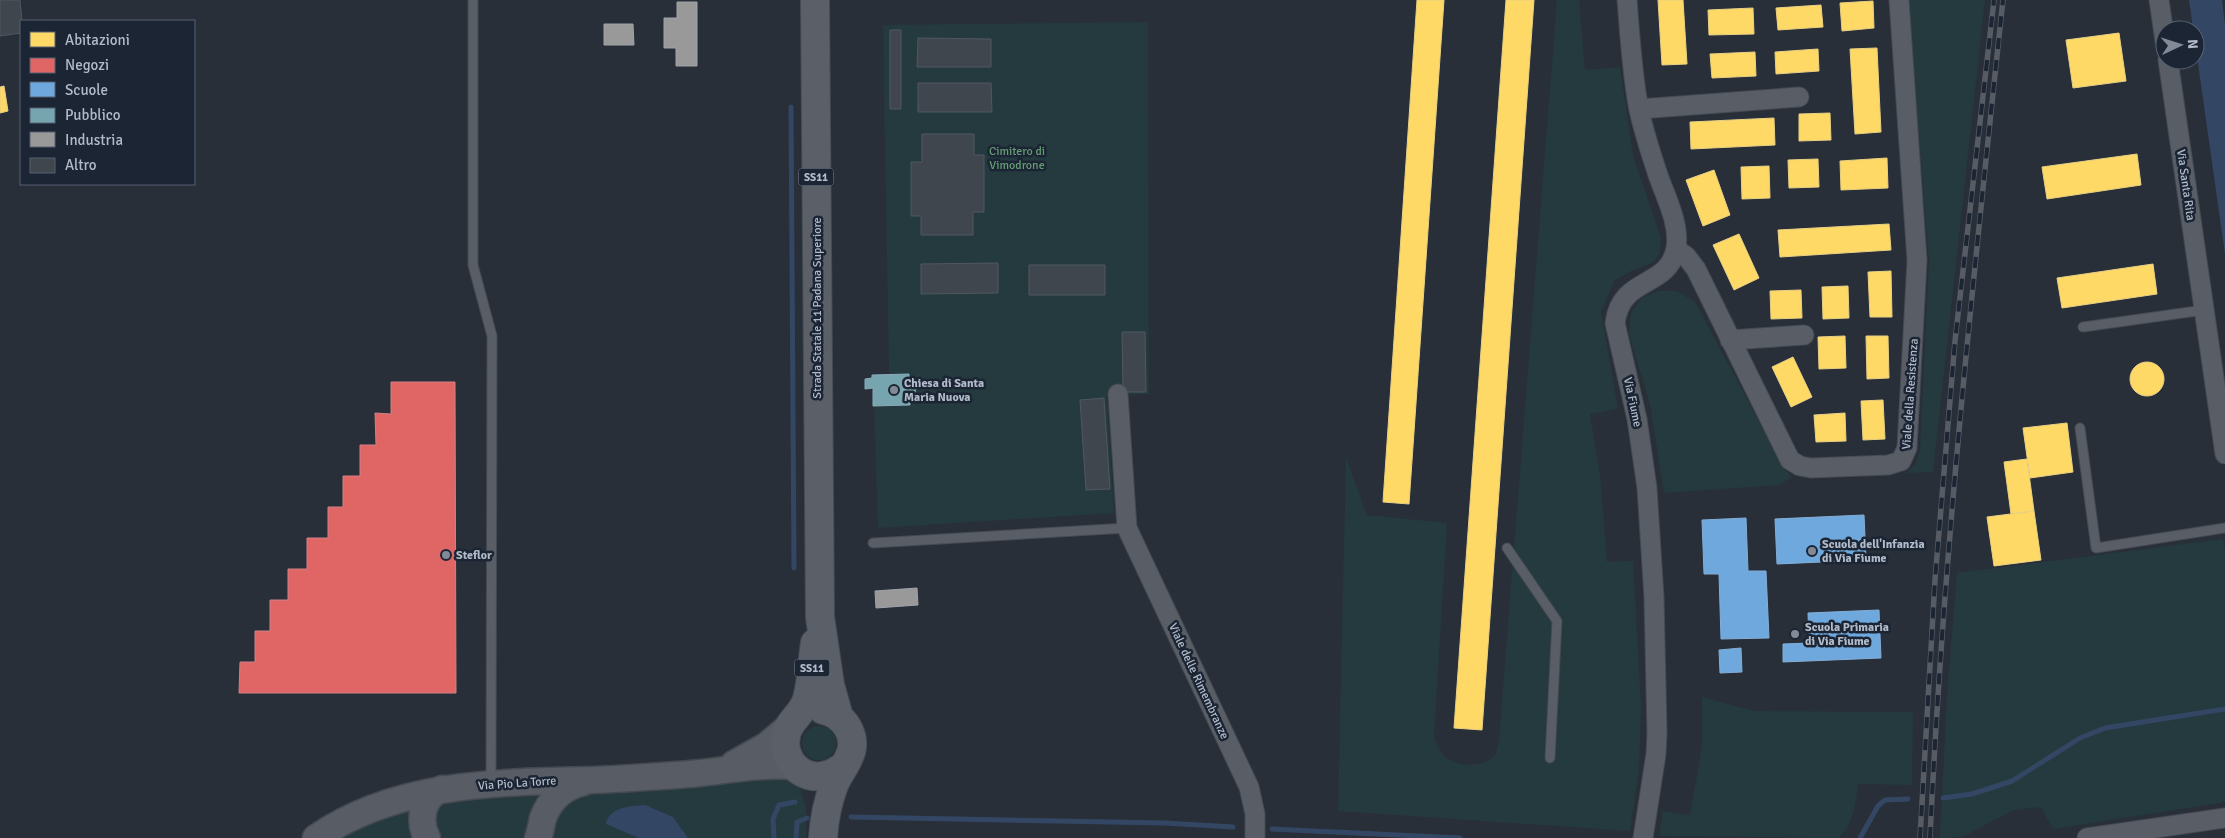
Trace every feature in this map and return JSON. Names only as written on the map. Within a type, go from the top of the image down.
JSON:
[{"type":"main road","name":"Strada Statale 11 Padana Superiore","points":[[815,0],[820,617],[830,685],[839,717],[847,725],[851,735],[852,746],[850,757],[830,798],[823,835]]},
{"type":"main road","name":"Strada Statale 11 Padana Superiore","points":[[820,617],[806,701],[786,735],[785,746],[788,757],[799,770],[816,802],[823,835]]},
{"type":"main road","points":[[794,721],[808,712],[819,710],[830,711],[839,717]]},
{"type":"main road","points":[[799,770],[814,777],[835,773],[844,766]]},
{"type":"street","name":"Via Fiume","points":[[1627,0],[1639,109],[1652,157],[1675,224],[1676,249],[1668,269],[1636,286],[1625,297],[1617,310],[1615,323],[1643,453],[1652,552],[1657,733],[1655,761],[1643,838]]},
{"type":"street","name":"Viale della Resistenza","points":[[1676,249],[1686,256],[1696,269],[1786,454],[1794,464],[1811,468],[1888,465],[1897,464],[1904,457],[1907,448],[1909,423],[1917,260],[1898,0]]},
{"type":"street","points":[[2159,0],[2162,20]]},
{"type":"street","name":"Via Santa Rita","points":[[2169,70],[2225,454]]},
{"type":"street","points":[[1639,109],[1799,96]]},
{"type":"street","points":[[1730,340],[1804,335]]},
{"type":"street","name":"Viale delle Rimembranze","points":[[1118,394],[1127,528],[1248,787],[1255,814],[1255,838]]},
{"type":"street","name":"Via Pio La Torre","points":[[723,770],[766,746],[794,721]]},
{"type":"street","name":"Via Pio La Torre","points":[[316,838],[339,823],[370,808],[442,789],[572,779],[592,780],[695,774],[768,765],[799,770]]},
{"type":"street","name":"Via Pio La Torre","points":[[538,838],[544,817],[553,800],[572,785],[592,780]]},
{"type":"street","points":[[427,838],[422,824],[424,807],[432,795],[442,789]]},
{"type":"street","points":[[2087,838],[2225,818]]},
{"type":"lane","points":[[473,0],[473,266],[492,336],[491,785]]},
{"type":"lane","points":[[2083,327],[2204,310]]},
{"type":"lane","points":[[2080,428],[2096,548],[2225,528]]},
{"type":"lane","points":[[873,543],[1127,528]]},
{"type":"lane","points":[[1507,548],[1557,621],[1550,758]]},
{"type":"green space","points":[[1557,0],[1579,0],[1585,70],[1620,67],[1633,156],[1661,238],[1660,252],[1654,262],[1631,271],[1614,281],[1601,312],[1618,409],[1590,414],[1600,474],[1607,562],[1633,561],[1641,706],[1639,770],[1630,831],[1338,811],[1346,458],[1367,515],[1447,523],[1434,735],[1442,753],[1447,758],[1458,763],[1471,765],[1485,762],[1495,755],[1497,750]]},
{"type":"green space","points":[[1908,0],[1985,0],[1933,472],[1906,473],[1916,464],[1920,450],[1929,261]]},
{"type":"green space","name":"Cimitero di Vimodrone","points":[[1148,22],[1149,394],[1107,395],[1114,513],[878,528],[873,375],[889,374],[883,25]]},
{"type":"green space","points":[[1659,291],[1677,291],[1695,302],[1785,470],[1792,477],[1779,485],[1664,493],[1650,404],[1629,335],[1631,313],[1642,298]]},
{"type":"green space","points":[[2223,539],[2225,550],[2225,802],[2053,829],[2041,807],[2014,810],[1962,837],[1940,838],[1947,696],[1957,573]]},
{"type":"green space","points":[[1702,697],[1754,711],[1913,712],[1912,785],[1858,784],[1855,806],[1850,821],[1838,838],[1659,836],[1663,811],[1690,815],[1702,747]]},
{"type":"green space","points":[[819,726],[826,727],[831,731],[835,736],[835,750],[831,755],[826,759],[819,760],[812,759],[807,755],[803,750],[802,743],[803,736],[807,731],[812,727]]},
{"type":"green space","points":[[785,775],[800,787],[806,808],[806,838],[545,838],[566,795]]},
{"type":"green space","points":[[554,786],[530,838],[437,838],[431,815],[448,797]]},
{"type":"green space","points":[[412,805],[421,838],[325,838]]},
{"type":"water","points":[[2189,0],[2222,0],[2225,25],[2225,254],[2199,70],[2205,70],[2205,20],[2192,20]]},
{"type":"water","points":[[645,805],[673,817],[688,838],[639,838],[606,824],[611,814],[621,808]]},
{"type":"building: Abitazioni","points":[[1417,0],[1444,0],[1409,504],[1383,502]]},
{"type":"building: Abitazioni","points":[[1506,0],[1534,0],[1482,730],[1454,728]]},
{"type":"building: Abitazioni","points":[[1658,0],[1683,0],[1687,64],[1662,65]]},
{"type":"building: Abitazioni","points":[[1873,1],[1874,28],[1842,31],[1840,3]]},
{"type":"building: Abitazioni","points":[[1821,5],[1823,27],[1778,30],[1776,8]]},
{"type":"building: Abitazioni","points":[[1753,8],[1754,34],[1709,35],[1708,10]]},
{"type":"building: Abitazioni","points":[[2119,33],[2126,81],[2073,88],[2066,40]]},
{"type":"building: Abitazioni","points":[[1877,48],[1881,132],[1855,134],[1850,49]]},
{"type":"building: Abitazioni","points":[[1818,49],[1819,71],[1776,74],[1775,52]]},
{"type":"building: Abitazioni","points":[[1755,52],[1756,76],[1712,78],[1710,54]]},
{"type":"building: Abitazioni","points":[[4,86],[8,111],[0,113],[0,87]]},
{"type":"building: Abitazioni","points":[[1830,113],[1831,140],[1799,141],[1799,114]]},
{"type":"building: Abitazioni","points":[[1774,118],[1775,145],[1691,149],[1690,122]]},
{"type":"building: Abitazioni","points":[[2137,154],[2141,185],[2047,199],[2042,167]]},
{"type":"building: Abitazioni","points":[[1887,158],[1888,188],[1841,190],[1840,161]]},
{"type":"building: Abitazioni","points":[[1818,159],[1819,187],[1789,188],[1788,160]]},
{"type":"building: Abitazioni","points":[[1769,166],[1770,198],[1742,199],[1741,167]]},
{"type":"building: Abitazioni","points":[[1714,170],[1730,215],[1703,226],[1686,180]]},
{"type":"building: Abitazioni","points":[[1889,224],[1891,250],[1780,257],[1778,230]]},
{"type":"building: Abitazioni","points":[[1739,234],[1759,278],[1734,290],[1713,245]]},
{"type":"building: Abitazioni","points":[[2153,264],[2157,294],[2062,308],[2057,278]]},
{"type":"building: Abitazioni","points":[[1891,271],[1892,317],[1870,317],[1868,272]]},
{"type":"building: Abitazioni","points":[[1848,286],[1849,318],[1823,319],[1822,287]]},
{"type":"building: Abitazioni","points":[[1801,290],[1802,318],[1771,319],[1770,291]]},
{"type":"building: Abitazioni","points":[[1845,336],[1846,368],[1819,369],[1818,337]]},
{"type":"building: Abitazioni","points":[[1866,336],[1888,336],[1889,378],[1867,379]]},
{"type":"building: Abitazioni","points":[[1793,357],[1812,397],[1791,407],[1772,367]]},
{"type":"building: Abitazioni","points":[[2147,362],[2154,363],[2159,367],[2163,372],[2163,386],[2159,391],[2154,395],[2147,396],[2140,395],[2135,391],[2131,386],[2130,379],[2131,372],[2135,367],[2140,363]]},
{"type":"building: Abitazioni","points":[[1883,400],[1885,439],[1863,440],[1861,401]]},
{"type":"building: Abitazioni","points":[[1845,413],[1846,441],[1816,442],[1814,415]]},
{"type":"building: Abitazioni","points":[[2067,423],[2073,472],[2030,478],[2023,428]]},
{"type":"building: Abitazioni","points":[[2027,459],[2034,511],[2011,514],[2004,462]]},
{"type":"building: Abitazioni","points":[[2034,511],[2041,560],[1994,566],[1987,517]]},
{"type":"building: Negozi","points":[[391,382],[455,382],[456,693],[239,693],[240,662],[255,662],[255,631],[270,631],[270,600],[288,600],[288,569],[307,569],[307,538],[328,538],[328,507],[343,507],[343,476],[360,476],[360,445],[376,445],[375,413],[391,414]]},
{"type":"building: Scuole","points":[[1864,515],[1866,560],[1777,564],[1775,519]]},
{"type":"building: Scuole","points":[[1746,518],[1748,571],[1766,571],[1769,638],[1721,639],[1719,574],[1704,574],[1702,520]]},
{"type":"building: Scuole","points":[[1879,610],[1881,658],[1783,662],[1783,644],[1809,643],[1808,613]]},
{"type":"building: Scuole","points":[[1741,648],[1742,672],[1720,673],[1719,650]]},
{"type":"building: Pubblico","name":"Chiesa di Santa Maria Nuova","points":[[909,374],[909,379],[914,383],[916,389],[910,400],[910,405],[873,406],[873,388],[865,389],[865,379],[872,378],[872,375]]},
{"type":"building: Industria","points":[[677,2],[697,2],[697,66],[676,66],[676,48],[664,48],[664,18],[677,18]]},
{"type":"building: Industria","points":[[604,24],[633,24],[634,45],[604,45]]},
{"type":"building: Industria","points":[[917,588],[918,605],[876,608],[875,591]]},
{"type":"building: Altro","points":[[0,0],[20,0],[22,20],[20,20],[20,33],[0,36]]},
{"type":"building: Altro","points":[[890,30],[901,30],[901,109],[890,109]]},
{"type":"building: Altro","points":[[918,38],[991,39],[991,67],[917,67]]},
{"type":"building: Altro","points":[[918,83],[991,83],[992,112],[918,112]]},
{"type":"building: Altro","points":[[922,134],[974,134],[974,155],[984,155],[984,212],[973,212],[973,235],[921,235],[921,216],[911,216],[911,162],[922,162]]},
{"type":"building: Altro","points":[[998,263],[998,293],[921,294],[921,264]]},
{"type":"building: Altro","points":[[1029,265],[1105,265],[1105,295],[1029,295]]},
{"type":"building: Altro","points":[[1122,332],[1145,332],[1146,392],[1123,392]]},
{"type":"building: Altro","points":[[1104,398],[1110,489],[1086,490],[1080,400]]},
{"type":"waterway","points":[[791,107],[794,568]]},
{"type":"waterway","points":[[1943,798],[1972,794],[2012,781],[2080,738],[2105,728],[2225,709]]},
{"type":"waterway","points":[[1860,838],[1878,806],[1885,800],[1908,799]]},
{"type":"waterway","points":[[774,838],[773,819],[779,805],[795,802]]},
{"type":"waterway","points":[[851,817],[1165,823],[1233,827]]},
{"type":"waterway","points":[[796,838],[797,822],[807,818]]},
{"type":"waterway","points":[[1272,829],[1460,838]]},
{"type":"railway","points":[[1920,838],[1935,580],[1955,341],[1994,0]]},
{"type":"railway","points":[[1930,838],[1943,628],[1960,419],[2003,0]]},
{"type":"place","name":"Chiesa di Santa Maria Nuova","points":[[894,390]]},
{"type":"place","name":"Scuola dell'Infanzia di Via Fiume","points":[[1812,551]]},
{"type":"place","name":"Steflor","points":[[446,555]]},
{"type":"place","name":"Scuola Primaria di Via Fiume","points":[[1795,634]]}]
